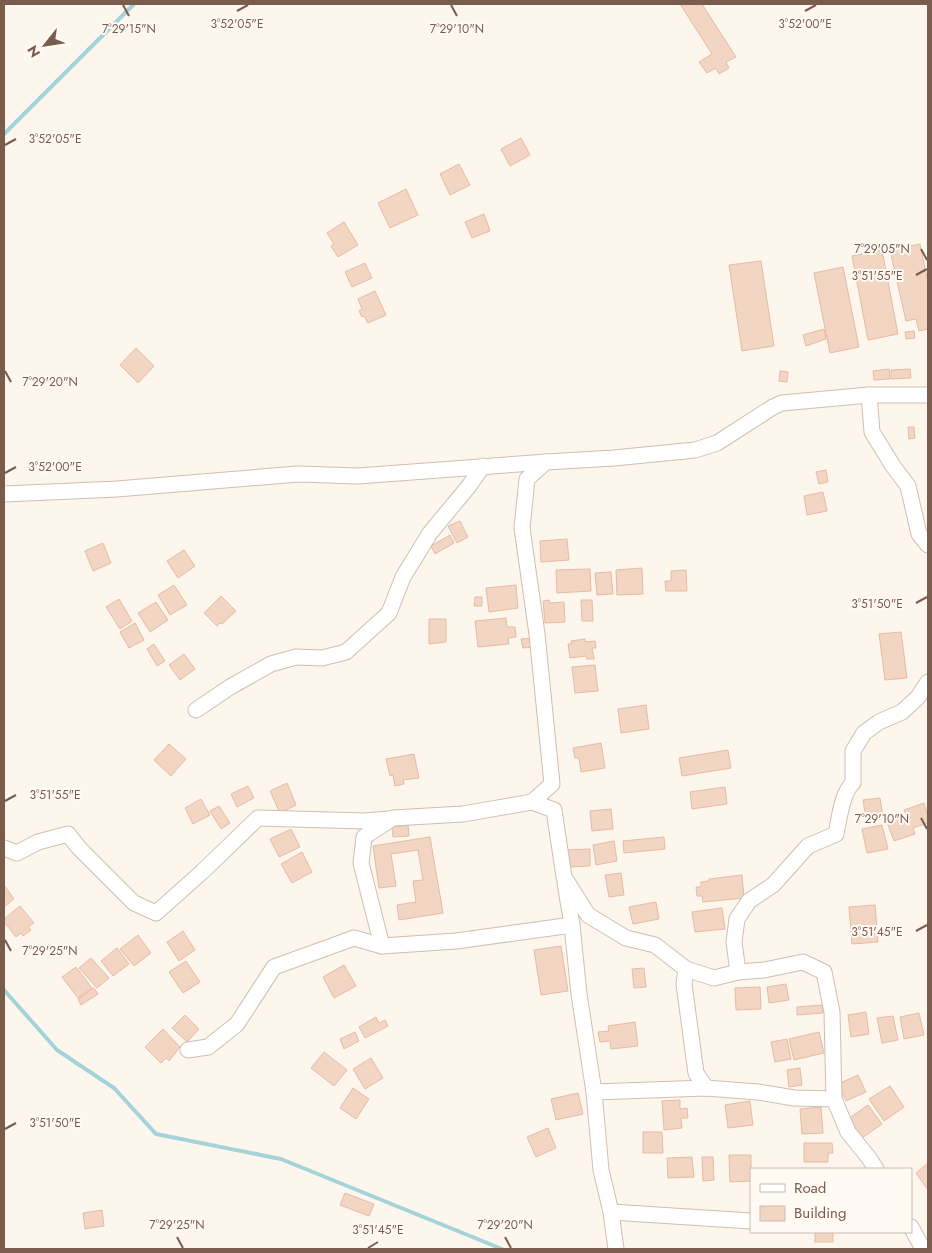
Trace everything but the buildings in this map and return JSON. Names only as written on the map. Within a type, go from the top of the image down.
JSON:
[{"type":"street","points":[[4,494],[117,490],[298,474],[358,476],[614,458],[695,450],[717,443],[772,407],[782,403],[868,394],[928,395]]},
{"type":"street","points":[[868,394],[872,432],[908,486],[919,534],[928,545]]},
{"type":"street","points":[[532,802],[552,784],[537,634],[522,528],[527,479],[546,462]]},
{"type":"street","points":[[196,710],[230,687],[271,664],[296,657],[322,658],[346,652],[389,613],[403,577],[430,533],[483,466]]},
{"type":"street","points":[[738,972],[734,942],[737,919],[749,902],[773,885],[808,846],[836,834],[841,809],[850,786],[854,783],[853,751],[864,734],[880,722],[902,712],[918,697],[928,682]]},
{"type":"street","points":[[4,848],[17,853],[38,842],[68,834],[79,848],[134,903],[156,913],[258,818],[364,821],[463,814],[532,802],[554,810],[572,925],[579,994],[594,1092],[601,1170],[611,1212],[616,1249]]},
{"type":"street","points":[[382,946],[361,863],[364,837],[393,818]]},
{"type":"street","points":[[564,877],[588,915],[626,938],[655,945],[686,970],[714,978],[738,972],[764,970],[803,962],[824,972],[832,1012],[834,1099],[848,1132],[875,1168]]},
{"type":"street","points":[[188,1050],[208,1046],[237,1024],[274,967],[354,938],[382,946],[456,941],[572,925]]},
{"type":"street","points":[[686,970],[684,984],[696,1074],[706,1088]]},
{"type":"street","points":[[594,1092],[706,1088],[758,1092],[794,1098],[834,1099]]},
{"type":"street","points":[[611,1212],[750,1221]]},
{"type":"street","points":[[912,1229],[924,1249]]},
{"type":"waterway","points":[[4,134],[134,4]]},
{"type":"waterway","points":[[4,990],[57,1050],[114,1088],[156,1134],[281,1159],[502,1249]]}]
